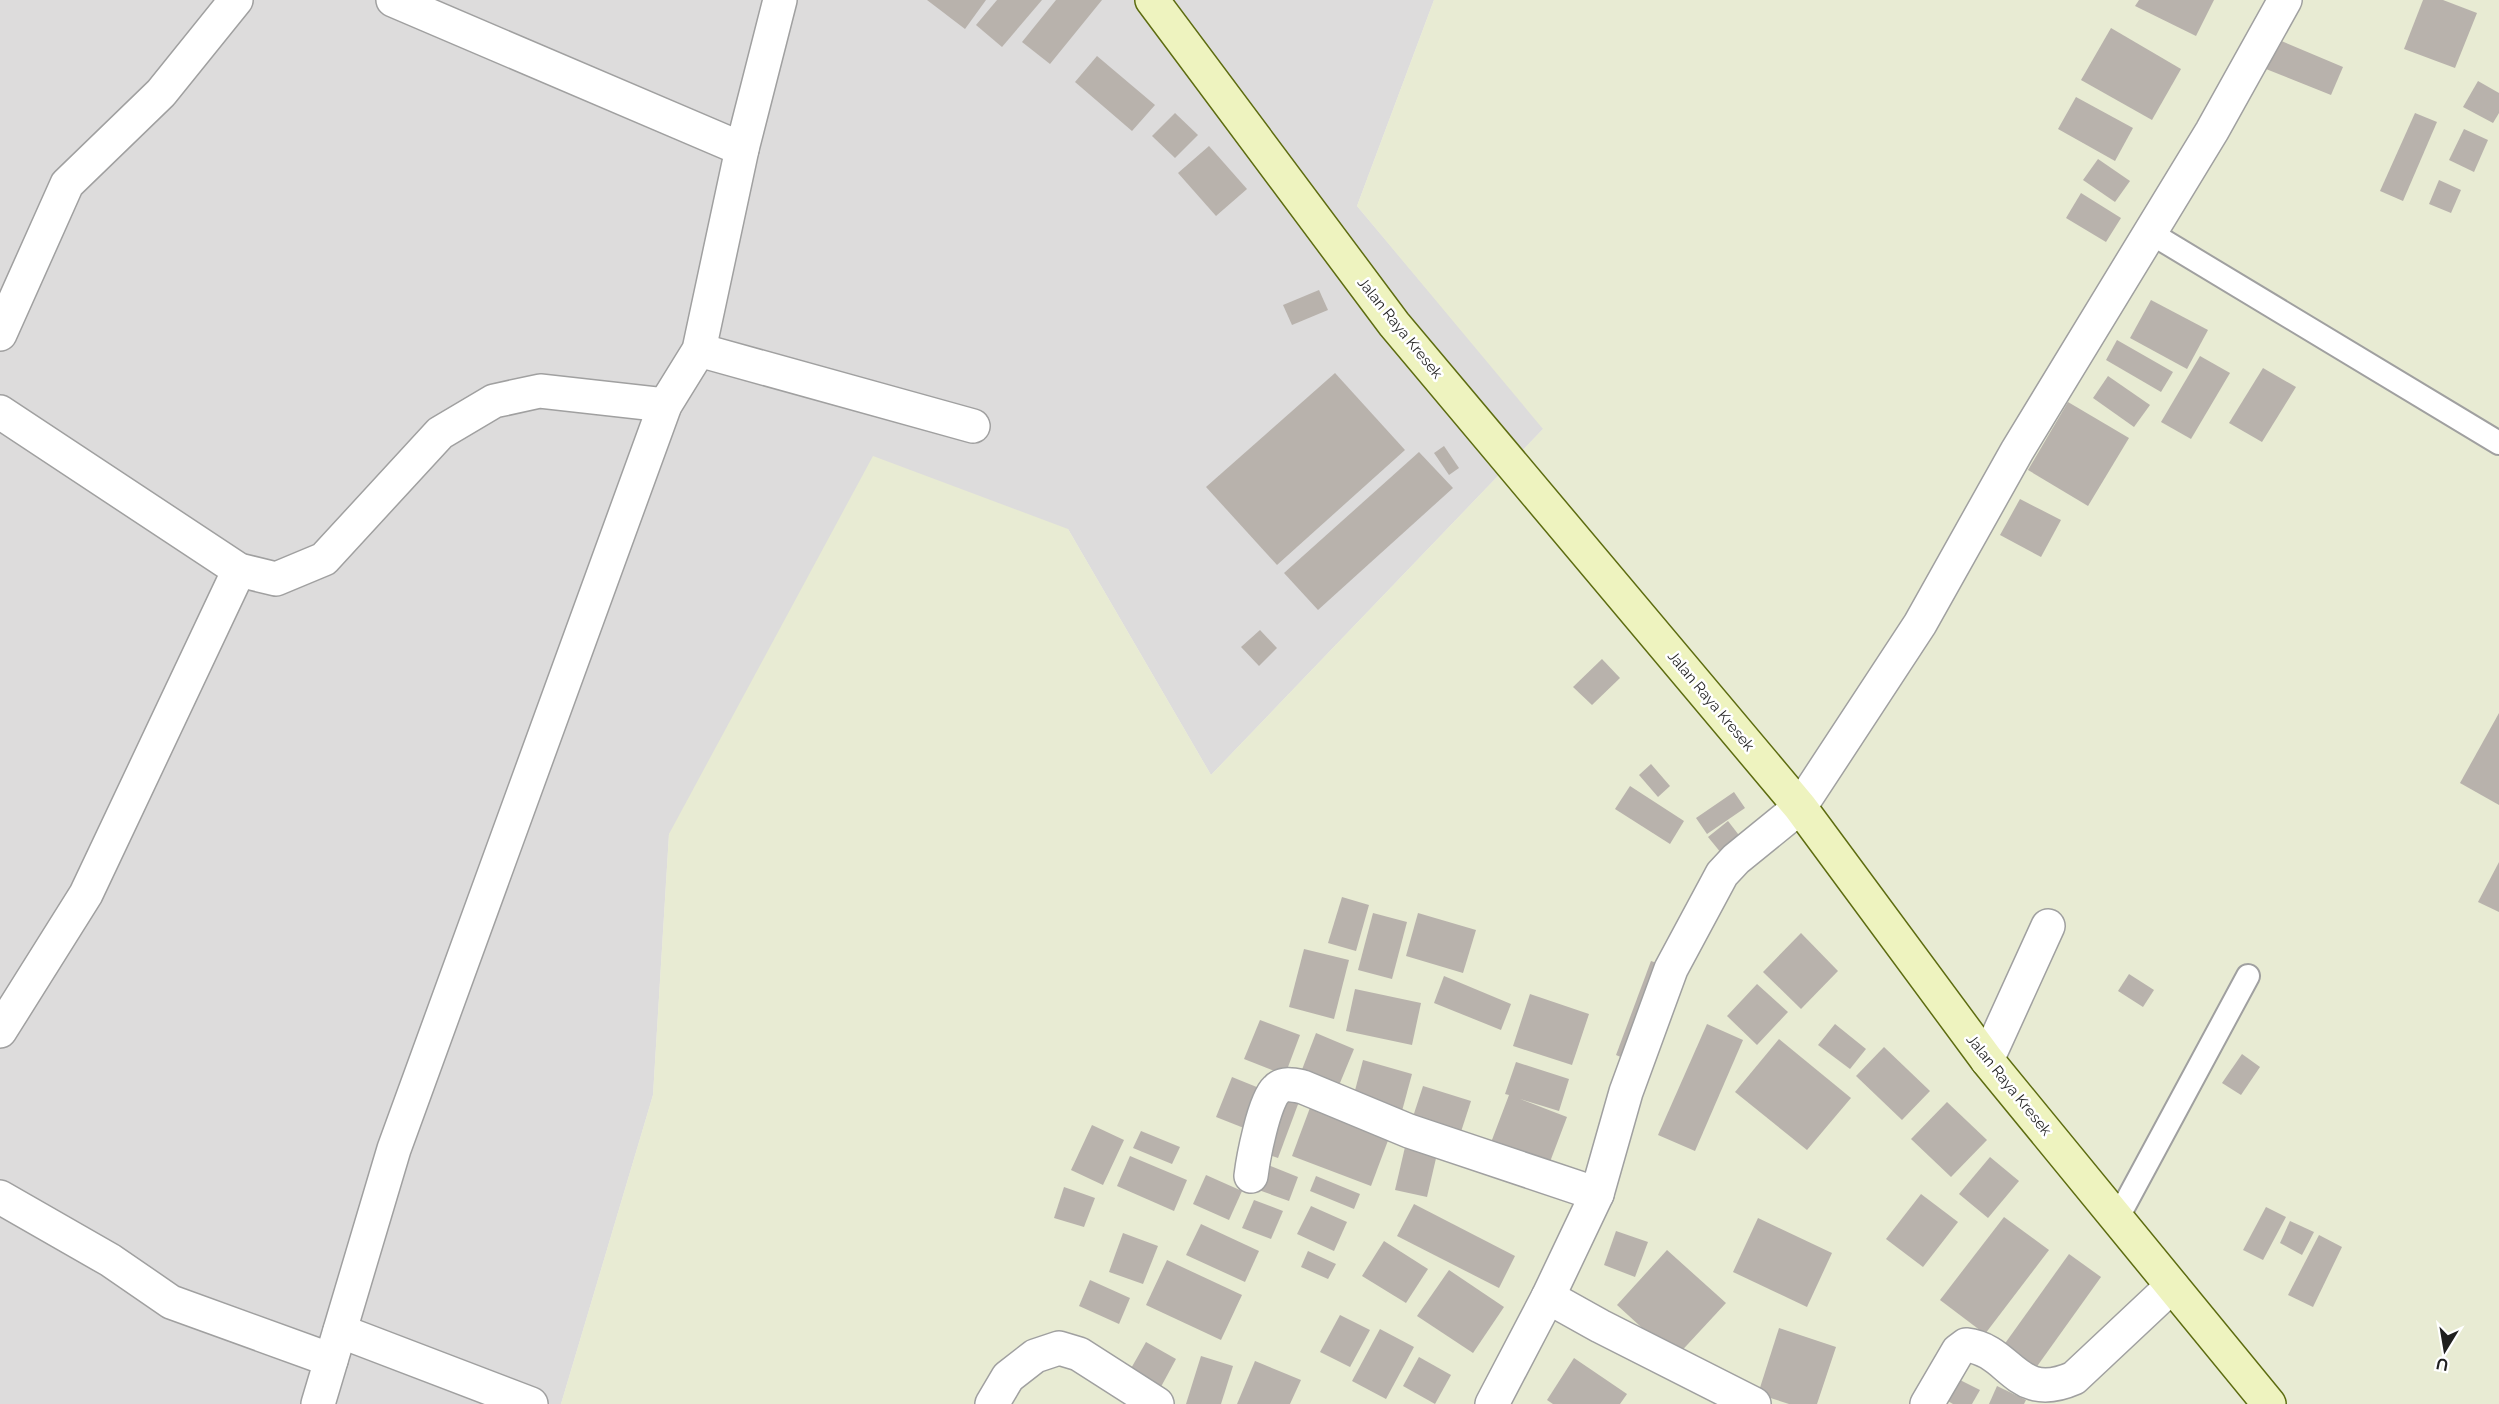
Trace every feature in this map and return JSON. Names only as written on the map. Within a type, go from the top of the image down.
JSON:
[{"type":"main road","name":"Jalan Raya Kresek","points":[[1152,0],[1394,324],[1800,807],[1987,1060],[2269,1404]]},
{"type":"street","points":[[0,334],[67,184],[161,93],[236,0]]},
{"type":"street","points":[[393,0],[742,149]]},
{"type":"street","points":[[318,1404],[394,1149],[665,405],[699,350],[742,149],[780,0]]},
{"type":"street","points":[[1492,1404],[1597,1194],[1626,1092],[1671,969],[1722,874],[1736,859],[1800,807],[1920,624],[2017,451],[2212,131],[2285,0]]},
{"type":"street","points":[[699,350],[973,426]]},
{"type":"street","points":[[0,411],[239,570],[276,579],[324,559],[440,433],[494,401],[540,391],[665,405]]},
{"type":"street","points":[[0,1031],[86,894],[239,570]]},
{"type":"street","points":[[1987,1060],[2048,926]]},
{"type":"street","points":[[1251,1176],[1254,1152],[1269,1104],[1275,1090],[1286,1084],[1303,1087],[1409,1131],[1597,1194]]},
{"type":"street","points":[[0,1197],[110,1260],[171,1302],[335,1346],[531,1404]]},
{"type":"street","points":[[1927,1404],[1958,1351],[1966,1345],[1983,1349],[2031,1384],[2058,1385],[2074,1378],[2172,1286]]},
{"type":"street","points":[[1548,1296],[1600,1326],[1754,1404]]},
{"type":"street","points":[[992,1404],[1008,1377],[1035,1356],[1059,1348],[1079,1354],[1157,1404]]},
{"type":"lane","points":[[2149,232],[2499,443]]},
{"type":"lane","points":[[2117,1219],[2248,976]]},
{"type":"shaded area","points":[[0,0],[1434,0],[1357,206],[1544,428],[1211,775],[1068,529],[669,834],[653,1095],[561,1404],[0,1404]]},
{"type":"green space","points":[[1434,0],[2499,0],[2499,1404],[561,1404],[653,1095],[669,834],[873,456],[1068,529],[1211,775],[1543,429],[1357,206]]},
{"type":"building","points":[[927,0],[986,0],[965,29]]},
{"type":"building","points":[[997,0],[1042,0],[1002,47],[976,25]]},
{"type":"building","points":[[1056,0],[1102,0],[1050,64],[1022,42]]},
{"type":"building","points":[[2139,0],[2214,0],[2196,36],[2135,6]]},
{"type":"building","points":[[2423,0],[2443,0],[2477,13],[2455,68],[2404,49]]},
{"type":"building","points":[[2111,28],[2181,69],[2152,120],[2081,80]]},
{"type":"building","points":[[2279,40],[2343,67],[2331,95],[2266,69]]},
{"type":"building","points":[[1097,56],[1155,105],[1132,131],[1075,82]]},
{"type":"building","points":[[2478,81],[2499,93],[2499,113],[2493,123],[2463,107]]},
{"type":"building","points":[[2076,97],[2133,128],[2115,161],[2058,129]]},
{"type":"building","points":[[1175,113],[1198,135],[1175,158],[1152,136]]},
{"type":"building","points":[[2415,113],[2437,122],[2403,201],[2380,191]]},
{"type":"building","points":[[2464,129],[2488,140],[2474,172],[2449,160]]},
{"type":"building","points":[[1209,146],[1247,189],[1216,216],[1178,173]]},
{"type":"building","points":[[2098,159],[2130,181],[2115,202],[2083,180]]},
{"type":"building","points":[[2439,180],[2461,190],[2451,213],[2429,204]]},
{"type":"building","points":[[2081,193],[2121,218],[2106,242],[2066,218]]},
{"type":"building","points":[[1319,290],[1328,310],[1292,325],[1283,305]]},
{"type":"building","points":[[2151,300],[2208,330],[2187,369],[2130,338]]},
{"type":"building","points":[[2117,340],[2173,372],[2161,392],[2106,360]]},
{"type":"building","points":[[2200,356],[2230,373],[2191,439],[2161,422]]},
{"type":"building","points":[[2263,368],[2296,387],[2262,442],[2229,423]]},
{"type":"building","points":[[1335,373],[1405,450],[1277,565],[1206,487]]},
{"type":"building","points":[[2108,376],[2150,405],[2134,427],[2093,398]]},
{"type":"building","points":[[2068,402],[2129,438],[2088,506],[2028,470]]},
{"type":"building","points":[[1444,446],[1459,468],[1449,475],[1434,453]]},
{"type":"building","points":[[1419,452],[1453,488],[1318,610],[1284,573]]},
{"type":"building","points":[[2020,499],[2061,520],[2041,557],[2000,535]]},
{"type":"building","points":[[1260,630],[1277,648],[1259,666],[1241,647]]},
{"type":"building","points":[[1602,659],[1620,678],[1592,705],[1573,687]]},
{"type":"building","points":[[2499,713],[2499,805],[2460,783]]},
{"type":"building","points":[[1651,764],[1670,786],[1658,797],[1639,775]]},
{"type":"building","points":[[1630,786],[1684,821],[1670,844],[1615,809]]},
{"type":"building","points":[[1734,792],[1745,808],[1707,834],[1696,818]]},
{"type":"building","points":[[1728,821],[1745,843],[1726,859],[1708,837]]},
{"type":"building","points":[[2499,862],[2499,912],[2478,902]]},
{"type":"building","points":[[1342,897],[1369,905],[1356,951],[1328,943]]},
{"type":"building","points":[[1373,913],[1407,922],[1392,979],[1358,970]]},
{"type":"building","points":[[1418,913],[1476,930],[1463,973],[1406,956]]},
{"type":"building","points":[[1801,933],[1838,971],[1801,1009],[1763,972]]},
{"type":"building","points":[[1304,949],[1349,960],[1334,1019],[1289,1007]]},
{"type":"building","points":[[1651,961],[1671,968],[1635,1063],[1616,1055]]},
{"type":"building","points":[[2129,974],[2154,990],[2143,1007],[2118,991]]},
{"type":"building","points":[[1444,976],[1511,1004],[1501,1030],[1434,1003]]},
{"type":"building","points":[[1757,984],[1788,1012],[1757,1045],[1727,1016]]},
{"type":"building","points":[[1355,989],[1421,1003],[1412,1045],[1346,1031]]},
{"type":"building","points":[[1530,994],[1589,1014],[1572,1065],[1513,1046]]},
{"type":"building","points":[[1260,1020],[1300,1035],[1285,1075],[1244,1059]]},
{"type":"building","points":[[1707,1024],[1743,1040],[1695,1151],[1658,1135]]},
{"type":"building","points":[[1835,1024],[1866,1049],[1850,1069],[1818,1045]]},
{"type":"building","points":[[1316,1033],[1354,1049],[1335,1095],[1298,1080]]},
{"type":"building","points":[[1779,1039],[1851,1098],[1807,1150],[1735,1092]]},
{"type":"building","points":[[1884,1047],[1930,1091],[1902,1120],[1856,1076]]},
{"type":"building","points":[[2242,1054],[2260,1067],[2241,1095],[2222,1083]]},
{"type":"building","points":[[1363,1060],[1412,1074],[1402,1111],[1353,1098]]},
{"type":"building","points":[[1516,1062],[1569,1079],[1559,1111],[1520,1099],[1567,1117],[1545,1175],[1487,1153],[1509,1095],[1505,1094]]},
{"type":"building","points":[[1232,1077],[1269,1092],[1254,1132],[1216,1117]]},
{"type":"building","points":[[1423,1086],[1471,1101],[1457,1144],[1409,1129]]},
{"type":"building","points":[[1279,1092],[1300,1099],[1278,1158],[1258,1151]]},
{"type":"building","points":[[1314,1097],[1393,1127],[1371,1186],[1292,1156]]},
{"type":"building","points":[[1947,1102],[1987,1140],[1951,1177],[1911,1139]]},
{"type":"building","points":[[1092,1125],[1124,1140],[1103,1185],[1071,1170]]},
{"type":"building","points":[[1141,1131],[1180,1147],[1172,1164],[1133,1148]]},
{"type":"building","points":[[1405,1147],[1437,1154],[1427,1197],[1395,1190]]},
{"type":"building","points":[[1130,1156],[1187,1180],[1174,1211],[1117,1186]]},
{"type":"building","points":[[1990,1157],[2019,1181],[1988,1218],[1959,1194]]},
{"type":"building","points":[[1263,1163],[1298,1177],[1289,1201],[1253,1188]]},
{"type":"building","points":[[1206,1175],[1242,1191],[1229,1220],[1193,1204]]},
{"type":"building","points":[[1316,1176],[1360,1194],[1354,1209],[1310,1191]]},
{"type":"building","points":[[1064,1187],[1095,1198],[1084,1227],[1054,1218]]},
{"type":"building","points":[[1921,1194],[1958,1222],[1923,1267],[1886,1239]]},
{"type":"building","points":[[1254,1200],[1283,1211],[1271,1239],[1242,1228]]},
{"type":"building","points":[[1414,1204],[1515,1256],[1499,1288],[1397,1236]]},
{"type":"building","points":[[1311,1206],[1347,1222],[1334,1251],[1297,1234]]},
{"type":"building","points":[[2266,1207],[2286,1217],[2263,1260],[2243,1250]]},
{"type":"building","points":[[2004,1217],[2049,1250],[1985,1334],[1940,1300]]},
{"type":"building","points":[[1758,1218],[1832,1253],[1807,1307],[1733,1272]]},
{"type":"building","points":[[2290,1221],[2314,1232],[2302,1255],[2280,1243]]},
{"type":"building","points":[[1201,1224],[1259,1251],[1245,1282],[1186,1255]]},
{"type":"building","points":[[1616,1231],[1648,1242],[1635,1277],[1604,1265]]},
{"type":"building","points":[[1123,1233],[1158,1246],[1143,1284],[1109,1272]]},
{"type":"building","points":[[2319,1235],[2342,1247],[2313,1307],[2288,1295]]},
{"type":"building","points":[[1384,1241],[1428,1269],[1406,1303],[1362,1276]]},
{"type":"building","points":[[1667,1250],[1726,1303],[1675,1358],[1617,1305]]},
{"type":"building","points":[[1308,1251],[1336,1264],[1328,1279],[1301,1267]]},
{"type":"building","points":[[2069,1254],[2101,1277],[2033,1372],[2001,1349]]},
{"type":"building","points":[[1167,1260],[1242,1295],[1221,1340],[1146,1305]]},
{"type":"building","points":[[1449,1270],[1504,1307],[1473,1353],[1417,1316]]},
{"type":"building","points":[[1090,1280],[1130,1298],[1119,1324],[1079,1306]]},
{"type":"building","points":[[1340,1315],[1370,1330],[1350,1367],[1320,1352]]},
{"type":"building","points":[[1779,1328],[1836,1347],[1817,1404],[1789,1404],[1758,1394]]},
{"type":"building","points":[[1380,1329],[1414,1347],[1386,1399],[1352,1381]]},
{"type":"building","points":[[1146,1342],[1176,1359],[1156,1396],[1125,1379]]},
{"type":"building","points":[[1201,1356],[1233,1366],[1221,1404],[1186,1404]]},
{"type":"building","points":[[1419,1357],[1451,1375],[1435,1404],[1403,1386]]},
{"type":"building","points":[[1574,1358],[1627,1394],[1620,1404],[1553,1404],[1547,1400]]},
{"type":"building","points":[[1255,1361],[1301,1380],[1290,1404],[1237,1404]]},
{"type":"building","points":[[1958,1379],[1980,1390],[1972,1404],[1953,1404],[1946,1400]]},
{"type":"building","points":[[1997,1386],[2026,1400],[2024,1404],[1989,1404]]}]
